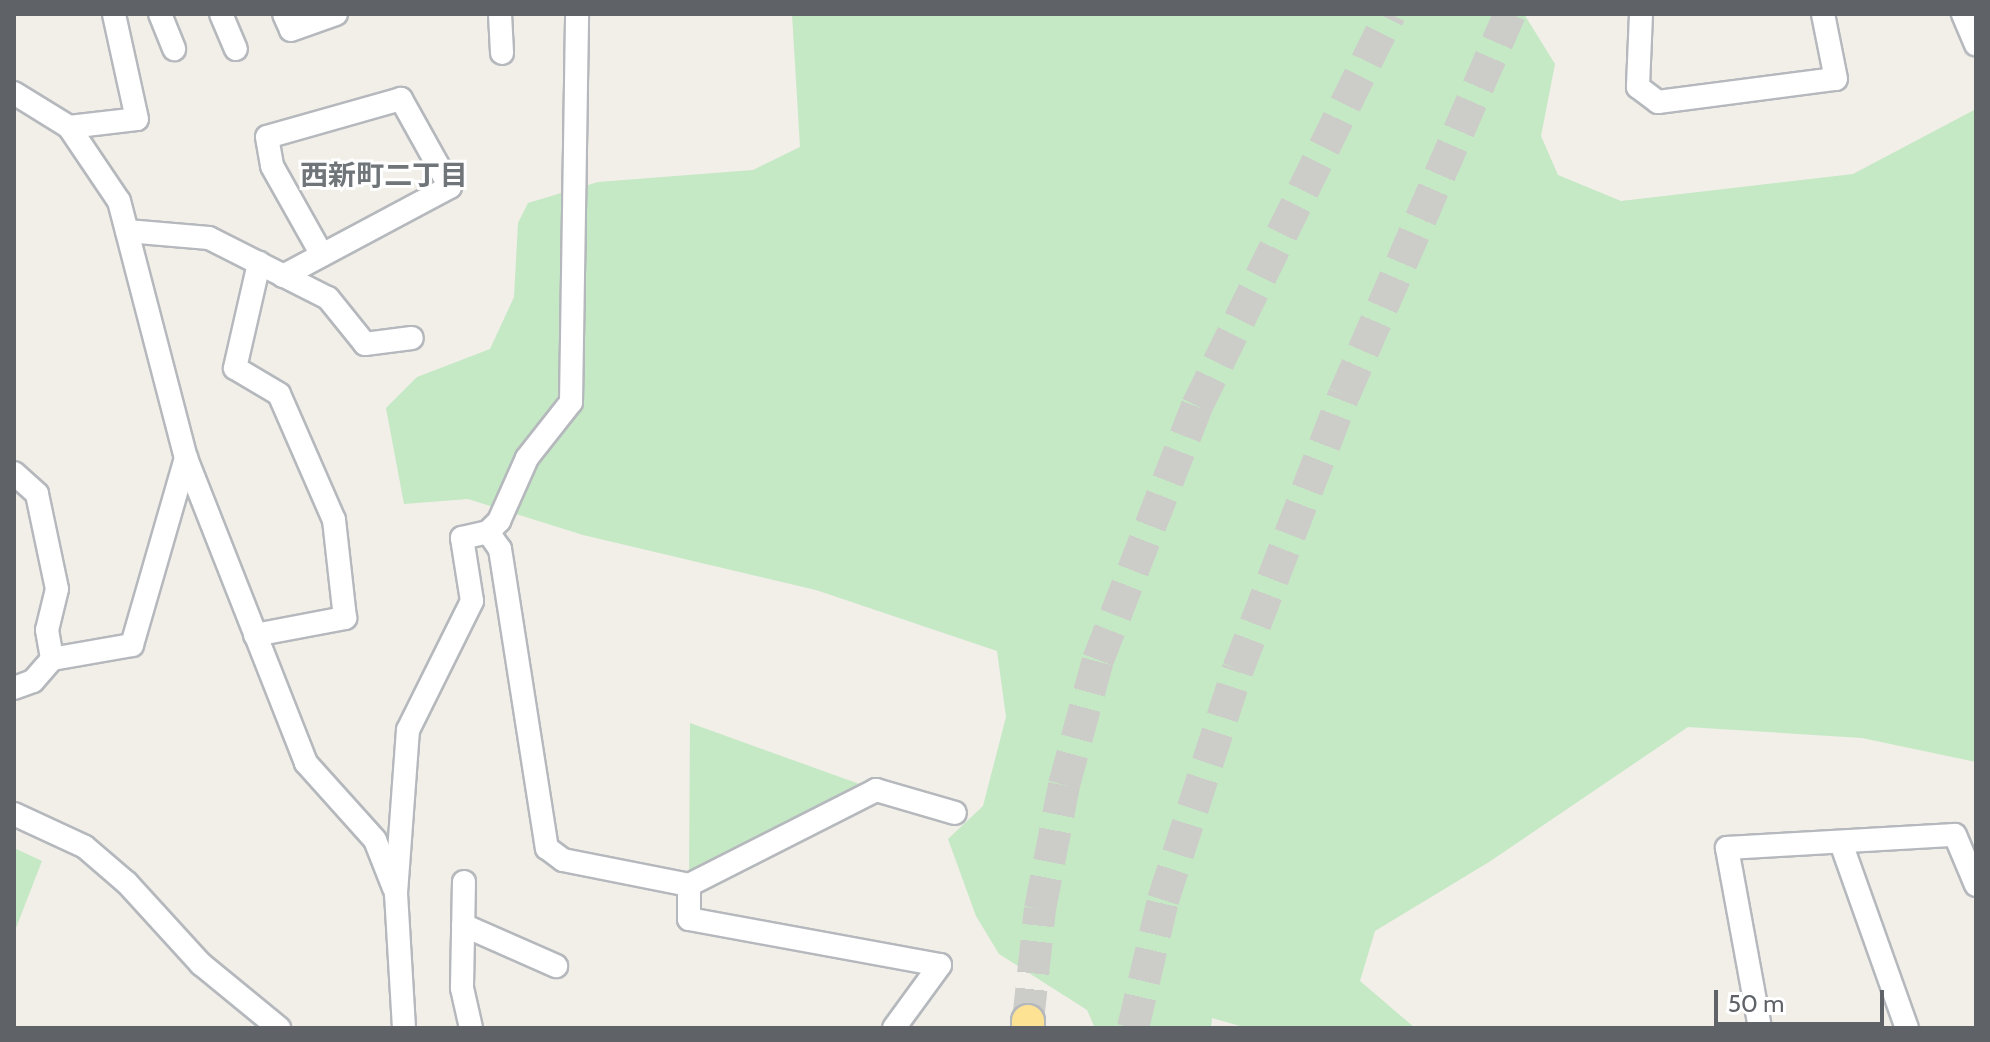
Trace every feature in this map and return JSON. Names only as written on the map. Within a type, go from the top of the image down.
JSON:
[{"type":"street","points":[[160,14],[174,49]]},
{"type":"street","points":[[221,14],[236,49]]},
{"type":"street","points":[[284,14],[291,30],[336,14]]},
{"type":"street","points":[[500,14],[502,53]]},
{"type":"street","points":[[404,1028],[396,893],[408,730],[472,601],[462,538],[488,532],[499,521],[527,458],[571,402],[577,14]]},
{"type":"street","points":[[1641,14],[1638,87],[1658,102],[1836,79],[1823,14]]},
{"type":"street","points":[[1963,14],[1976,44]]},
{"type":"street","points":[[69,127],[137,119],[113,19]]},
{"type":"street","points":[[14,93],[69,127],[119,201],[186,458],[306,763],[375,840],[396,893]]},
{"type":"street","points":[[283,276],[450,187],[401,99],[267,137],[272,166],[322,255]]},
{"type":"street","points":[[127,231],[209,238],[328,298],[365,344],[412,338]]},
{"type":"street","points":[[255,635],[345,618],[334,520],[279,394],[235,368],[259,263]]},
{"type":"street","points":[[14,688],[33,681],[52,659],[132,645],[186,458]]},
{"type":"street","points":[[14,473],[37,494],[57,589],[47,630],[52,659]]},
{"type":"street","points":[[488,532],[500,549],[547,848],[563,860],[689,885],[876,790],[955,813]]},
{"type":"street","points":[[14,814],[85,847],[127,883],[201,964],[279,1028]]},
{"type":"street","points":[[1760,1028],[1727,848],[1955,835],[1976,885]]},
{"type":"street","points":[[1841,843],[1907,1028]]},
{"type":"street","points":[[464,882],[462,988],[471,1028]]},
{"type":"street","points":[[689,885],[689,919],[940,965],[894,1028]]},
{"type":"street","points":[[463,925],[556,966]]},
{"type":"green space","points":[[792,14],[1524,14],[1555,64],[1541,136],[1558,175],[1621,201],[1853,174],[1976,109],[1976,762],[1862,738],[1688,727],[1489,862],[1375,931],[1360,981],[1415,1028],[1247,1028],[1212,1018],[1211,1028],[1095,1028],[1087,1010],[999,954],[976,916],[948,839],[983,806],[1006,717],[997,651],[816,590],[583,535],[468,499],[404,504],[386,408],[417,377],[490,349],[514,297],[518,223],[528,203],[598,182],[753,170],[800,147]]},
{"type":"green space","points":[[690,723],[876,790],[689,885]]},
{"type":"green space","points":[[14,848],[42,861],[14,933]]},
{"type":"tunnel","points":[[1028,1021],[1040,909],[1064,785],[1098,660],[1197,406],[1390,14]]},
{"type":"tunnel","points":[[1133,1028],[1163,900],[1238,669],[1344,395],[1510,14]]},
{"type":"district","name":"西新町二丁目","points":[[384,175]]}]
